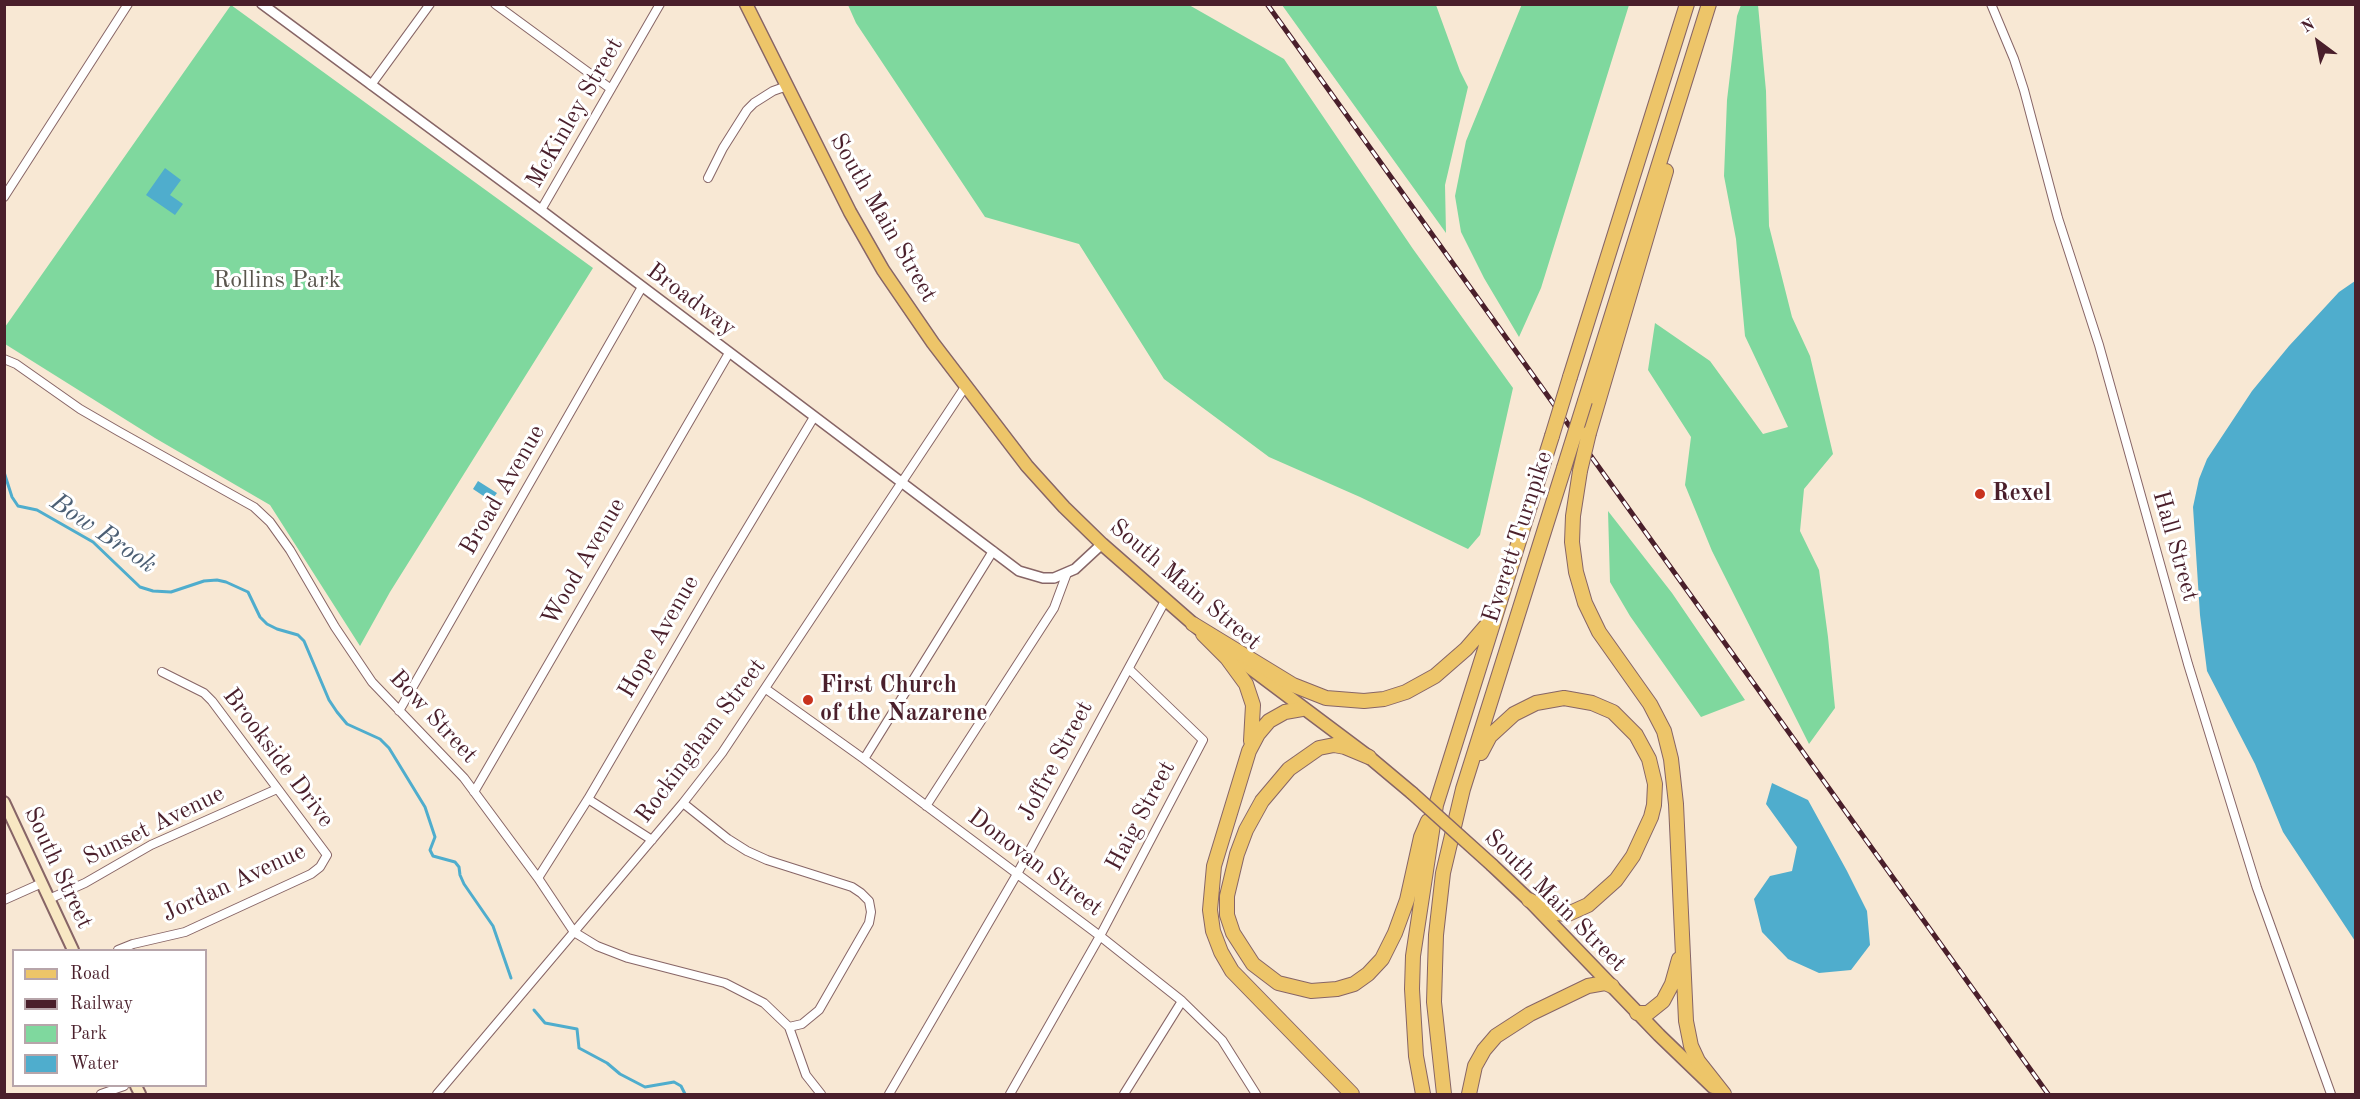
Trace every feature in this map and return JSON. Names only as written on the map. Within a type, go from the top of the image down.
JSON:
[{"type":"highway","name":"Everett Turnpike","points":[[1423,1095],[1416,1056],[1412,989],[1413,956],[1436,805],[1687,4]]},
{"type":"highway","name":"Everett Turnpike","points":[[1444,1095],[1434,1002],[1436,935],[1443,873],[1462,789],[1709,4]]},
{"type":"highway","points":[[1686,78],[1670,156],[1654,216],[1589,433],[1580,471],[1573,516],[1572,542],[1576,572],[1585,603],[1599,632],[1650,704],[1664,731],[1671,759],[1677,804],[1684,999],[1691,1046],[1703,1069],[1722,1095]]},
{"type":"highway","points":[[1193,624],[1293,685],[1326,698],[1364,702],[1406,692],[1435,676],[1466,649],[1497,612]]},
{"type":"highway","points":[[1193,624],[1235,668],[1250,692],[1254,720],[1249,751],[1214,866],[1210,910],[1213,931],[1232,971],[1352,1095]]},
{"type":"highway","points":[[1453,828],[1462,813],[1485,744],[1496,729],[1521,710],[1545,700],[1572,699],[1602,707],[1625,722],[1644,747],[1655,784],[1651,818],[1637,849],[1609,888],[1575,912],[1555,913],[1529,900]]},
{"type":"highway","points":[[1249,751],[1258,734],[1269,721],[1285,712],[1302,709]]},
{"type":"highway","points":[[1369,757],[1334,745],[1319,748],[1307,754],[1275,783],[1246,830],[1231,872],[1227,915],[1237,942],[1253,964],[1266,976],[1295,989],[1324,991],[1354,984],[1372,970],[1386,954],[1395,933],[1407,900],[1421,837],[1436,805]]},
{"type":"highway","points":[[1637,1013],[1648,1013],[1663,1001],[1675,975],[1682,943]]},
{"type":"highway","points":[[1468,1095],[1475,1066],[1484,1050],[1496,1036],[1530,1014],[1588,986],[1605,983],[1612,986]]},
{"type":"main road","name":"South Main Street","points":[[746,4],[850,212],[883,270],[965,387],[1027,466],[1102,544],[1166,601],[1302,709],[1369,757],[1492,865],[1529,900],[1637,1013],[1722,1095]]},
{"type":"main road","name":"South Street","points":[[4,802],[72,949]]},
{"type":"street","points":[[4,197],[128,4]]},
{"type":"street","name":"Broadway","points":[[262,4],[541,210],[1019,571],[1054,578],[1066,573]]},
{"type":"street","points":[[371,84],[430,4]]},
{"type":"street","points":[[495,4],[611,89]]},
{"type":"street","name":"McKinley Street","points":[[541,210],[660,4]]},
{"type":"street","name":"Hall Street","points":[[1991,4],[2024,90],[2058,218],[2099,345],[2188,664],[2257,888],[2331,1095]]},
{"type":"street","points":[[708,178],[723,148],[747,110],[754,102],[787,86]]},
{"type":"street","name":"Broad Avenue","points":[[399,711],[642,287]]},
{"type":"street","name":"Wood Avenue","points":[[474,792],[729,353]]},
{"type":"street","name":"Bow Street","points":[[4,359],[16,364],[108,426],[255,507],[270,522],[290,550],[359,664],[474,792],[538,878],[574,932],[597,946],[628,958],[725,983],[764,1003],[789,1028],[806,1075],[821,1095]]},
{"type":"street","name":"Rockingham Street","points":[[437,1095],[683,803],[722,753],[965,387]]},
{"type":"street","name":"Hope Avenue","points":[[538,878],[588,799],[814,417]]},
{"type":"street","points":[[926,806],[1054,608],[1066,573],[1075,569],[1102,544]]},
{"type":"street","points":[[864,759],[993,551]]},
{"type":"street","name":"Joffre Street","points":[[889,1095],[1017,874],[1166,601]]},
{"type":"street","name":"Haig Street","points":[[1010,1095],[1100,936],[1203,740],[1129,669]]},
{"type":"street","name":"Brookside Drive","points":[[162,672],[204,693],[327,855]]},
{"type":"street","name":"Donovan Street","points":[[766,689],[807,716],[1100,936],[1182,1001],[1222,1040],[1256,1095]]},
{"type":"street","name":"Sunset Avenue","points":[[49,899],[85,883],[151,845],[277,789]]},
{"type":"street","points":[[588,799],[652,840]]},
{"type":"street","points":[[683,803],[747,851],[767,860],[852,887],[869,901],[871,912],[868,923],[819,1010],[802,1024],[789,1028]]},
{"type":"street","name":"Jordan Avenue","points":[[123,949],[134,944],[185,932],[312,873],[320,867],[327,855]]},
{"type":"street","points":[[4,900],[42,883]]},
{"type":"street","points":[[1124,1095],[1182,1001]]},
{"type":"street","points":[[101,1095],[121,1087]]},
{"type":"green space","points":[[1522,4],[1629,5],[1541,288],[1519,337],[1484,278],[1461,232],[1455,196],[1466,141]]},
{"type":"green space","name":"Rollins Park","points":[[231,5],[593,268],[390,592],[360,646],[270,505],[155,438],[5,344],[5,327]]},
{"type":"green space","points":[[848,5],[1189,5],[1284,59],[1413,249],[1513,388],[1480,535],[1468,549],[1360,497],[1269,457],[1164,379],[1079,244],[985,217],[856,23]]},
{"type":"green space","points":[[1282,5],[1436,5],[1468,87],[1445,185],[1446,233]]},
{"type":"green space","points":[[1741,5],[1758,5],[1766,91],[1769,226],[1792,317],[1810,356],[1833,454],[1804,489],[1800,531],[1819,570],[1835,708],[1809,744],[1712,551],[1685,485],[1691,437],[1648,370],[1655,323],[1710,361],[1763,434],[1788,427],[1745,336],[1736,239],[1724,176],[1727,100],[1737,16]]},
{"type":"green space","points":[[1608,511],[1672,593],[1745,700],[1701,717],[1630,616],[1610,582]]},
{"type":"water","points":[[165,168],[181,180],[170,195],[183,204],[175,215],[146,195]]},
{"type":"water","points":[[2355,281],[2355,941],[2283,832],[2255,764],[2207,671],[2200,615],[2193,507],[2199,479],[2207,459],[2252,391],[2289,346],[2339,292]]},
{"type":"water","points":[[478,481],[497,493],[491,501],[473,489]]},
{"type":"water","points":[[1772,783],[1808,800],[1867,911],[1870,945],[1851,970],[1819,973],[1788,959],[1762,932],[1754,899],[1770,876],[1792,871],[1797,847],[1766,804]]},
{"type":"waterway","name":"Bow Brook","points":[[4,472],[12,497],[18,506],[37,510],[93,542],[140,587],[153,591],[171,592],[204,581],[226,582],[248,592],[260,617],[267,624],[298,635],[304,641],[329,700],[337,712],[347,724],[380,739],[389,748],[425,807],[435,837],[430,850],[433,856],[455,862],[459,867],[464,884],[493,926],[511,978]]},
{"type":"waterway","name":"Bow Brook","points":[[534,1010],[545,1023],[577,1029],[579,1048],[607,1063],[620,1074],[645,1087],[674,1082],[681,1086],[685,1094]]},
{"type":"railway","points":[[1267,4],[2048,1094]]},
{"type":"place","name":"Rexel","points":[[1980,494]]},
{"type":"place","name":"First Church of the Nazarene","points":[[808,700]]}]
